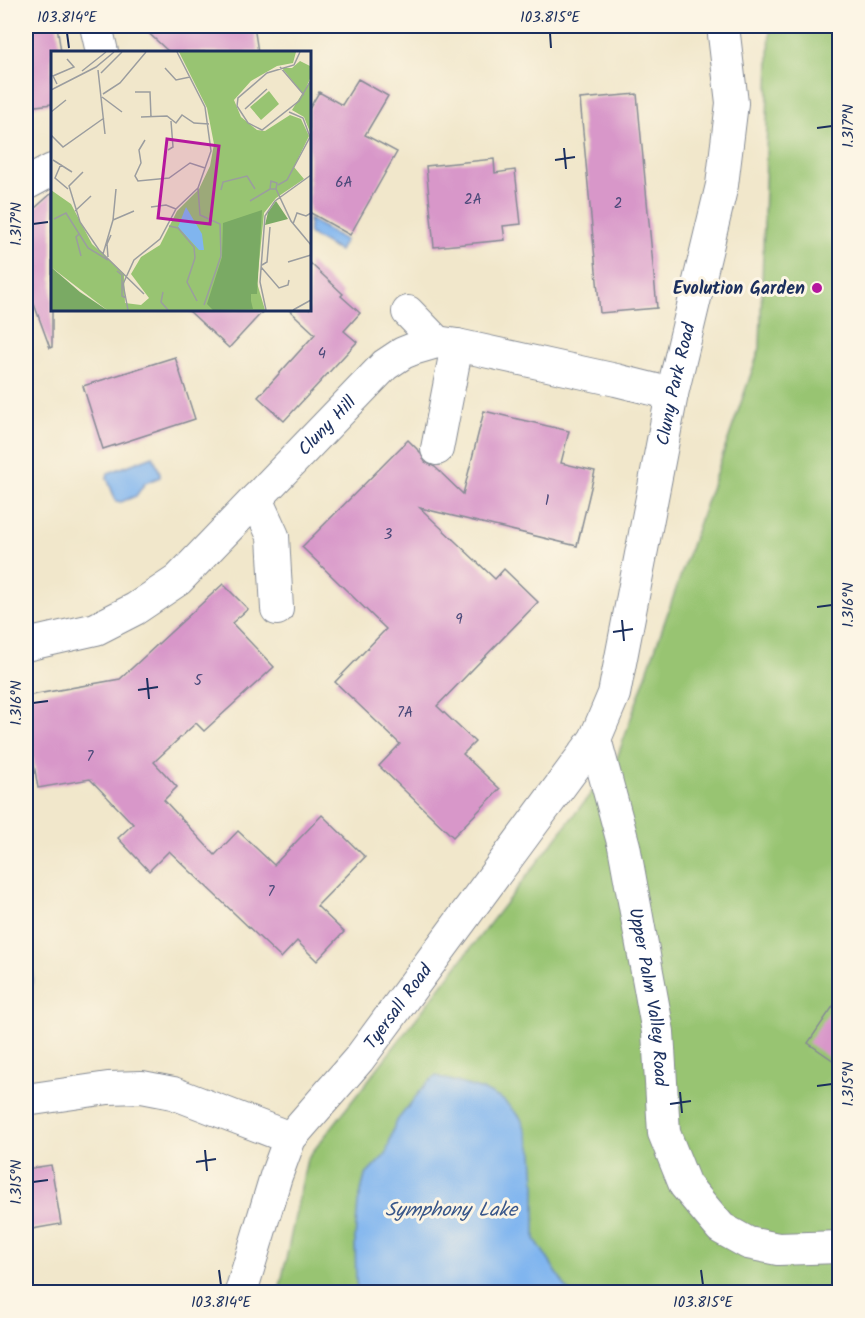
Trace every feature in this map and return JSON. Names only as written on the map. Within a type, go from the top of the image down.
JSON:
[{"type":"street","points":[[96,26],[102,51]]},
{"type":"street","name":"Cluny Park Road","points":[[595,739],[614,694],[672,394],[722,185],[732,102],[723,26]]},
{"type":"street","points":[[26,184],[51,171]]},
{"type":"street","points":[[408,312],[447,343],[672,394]]},
{"type":"street","points":[[437,449],[447,343]]},
{"type":"street","name":"Cluny Hill","points":[[26,645],[96,629],[135,609],[178,580],[386,365],[403,353],[447,343]]},
{"type":"street","points":[[256,499],[273,536],[277,609]]},
{"type":"street","name":"Tyersall Road","points":[[241,1293],[276,1176],[290,1138],[359,1059],[595,739]]},
{"type":"street","name":"Upper Palm Valley Road","points":[[595,739],[624,846],[658,1032],[664,1132],[685,1185],[721,1228],[748,1243],[778,1249],[840,1247]]},
{"type":"street","points":[[26,1100],[108,1088],[142,1088],[172,1093],[290,1138]]},
{"type":"green space","points":[[770,26],[839,26],[839,1292],[279,1292],[307,1159],[616,761],[760,348]]},
{"type":"water","points":[[310,220],[345,240],[339,251],[310,235]]},
{"type":"water","points":[[153,456],[160,477],[145,483],[136,496],[121,502],[116,501],[107,478],[108,473]]},
{"type":"water","points":[[26,972],[32,972],[29,1049],[26,1049]]},
{"type":"water","name":"Symphony Lake","points":[[436,1076],[486,1091],[503,1100],[520,1117],[533,1153],[535,1239],[569,1292],[358,1292],[355,1238],[358,1203],[365,1176],[386,1154],[395,1123],[426,1084]]},
{"type":"building","points":[[26,26],[57,26],[61,51],[51,51],[51,104],[28,107]]},
{"type":"building","points":[[141,26],[254,26],[258,51],[168,51]]},
{"type":"building","points":[[358,79],[388,96],[365,135],[397,152],[350,235],[310,213],[310,107],[319,92],[342,105]]},
{"type":"building","points":[[637,94],[657,308],[600,313],[580,99]]},
{"type":"building","points":[[494,159],[495,173],[515,170],[521,224],[503,226],[505,240],[434,247],[426,166]]},
{"type":"building","points":[[51,194],[52,347],[50,348],[26,282],[26,216]]},
{"type":"building","points":[[310,263],[360,313],[344,331],[357,342],[284,421],[258,397],[315,334],[289,310],[310,310]]},
{"type":"building","points":[[188,310],[264,310],[229,348]]},
{"type":"building","points":[[175,357],[195,419],[103,449],[83,386]]},
{"type":"building","points":[[484,411],[569,431],[561,463],[595,471],[577,546],[420,508],[495,579],[504,569],[538,602],[437,706],[475,742],[463,754],[500,789],[453,837],[379,766],[400,744],[335,682],[386,629],[302,547],[408,440],[420,452],[425,462],[435,467],[463,494]]},
{"type":"building","points":[[223,584],[248,609],[232,623],[274,667],[204,731],[196,723],[154,762],[177,787],[164,800],[215,855],[238,831],[274,865],[322,815],[365,857],[317,906],[344,932],[317,961],[297,941],[281,958],[169,851],[149,871],[118,838],[133,824],[90,779],[38,788],[26,718],[26,696],[120,679]]},
{"type":"building","points":[[840,996],[840,1065],[808,1043]]},
{"type":"building","points":[[51,1165],[61,1224],[26,1230],[26,1169]]},
{"type":"place","name":"Evolution Garden","points":[[817,288]]}]
